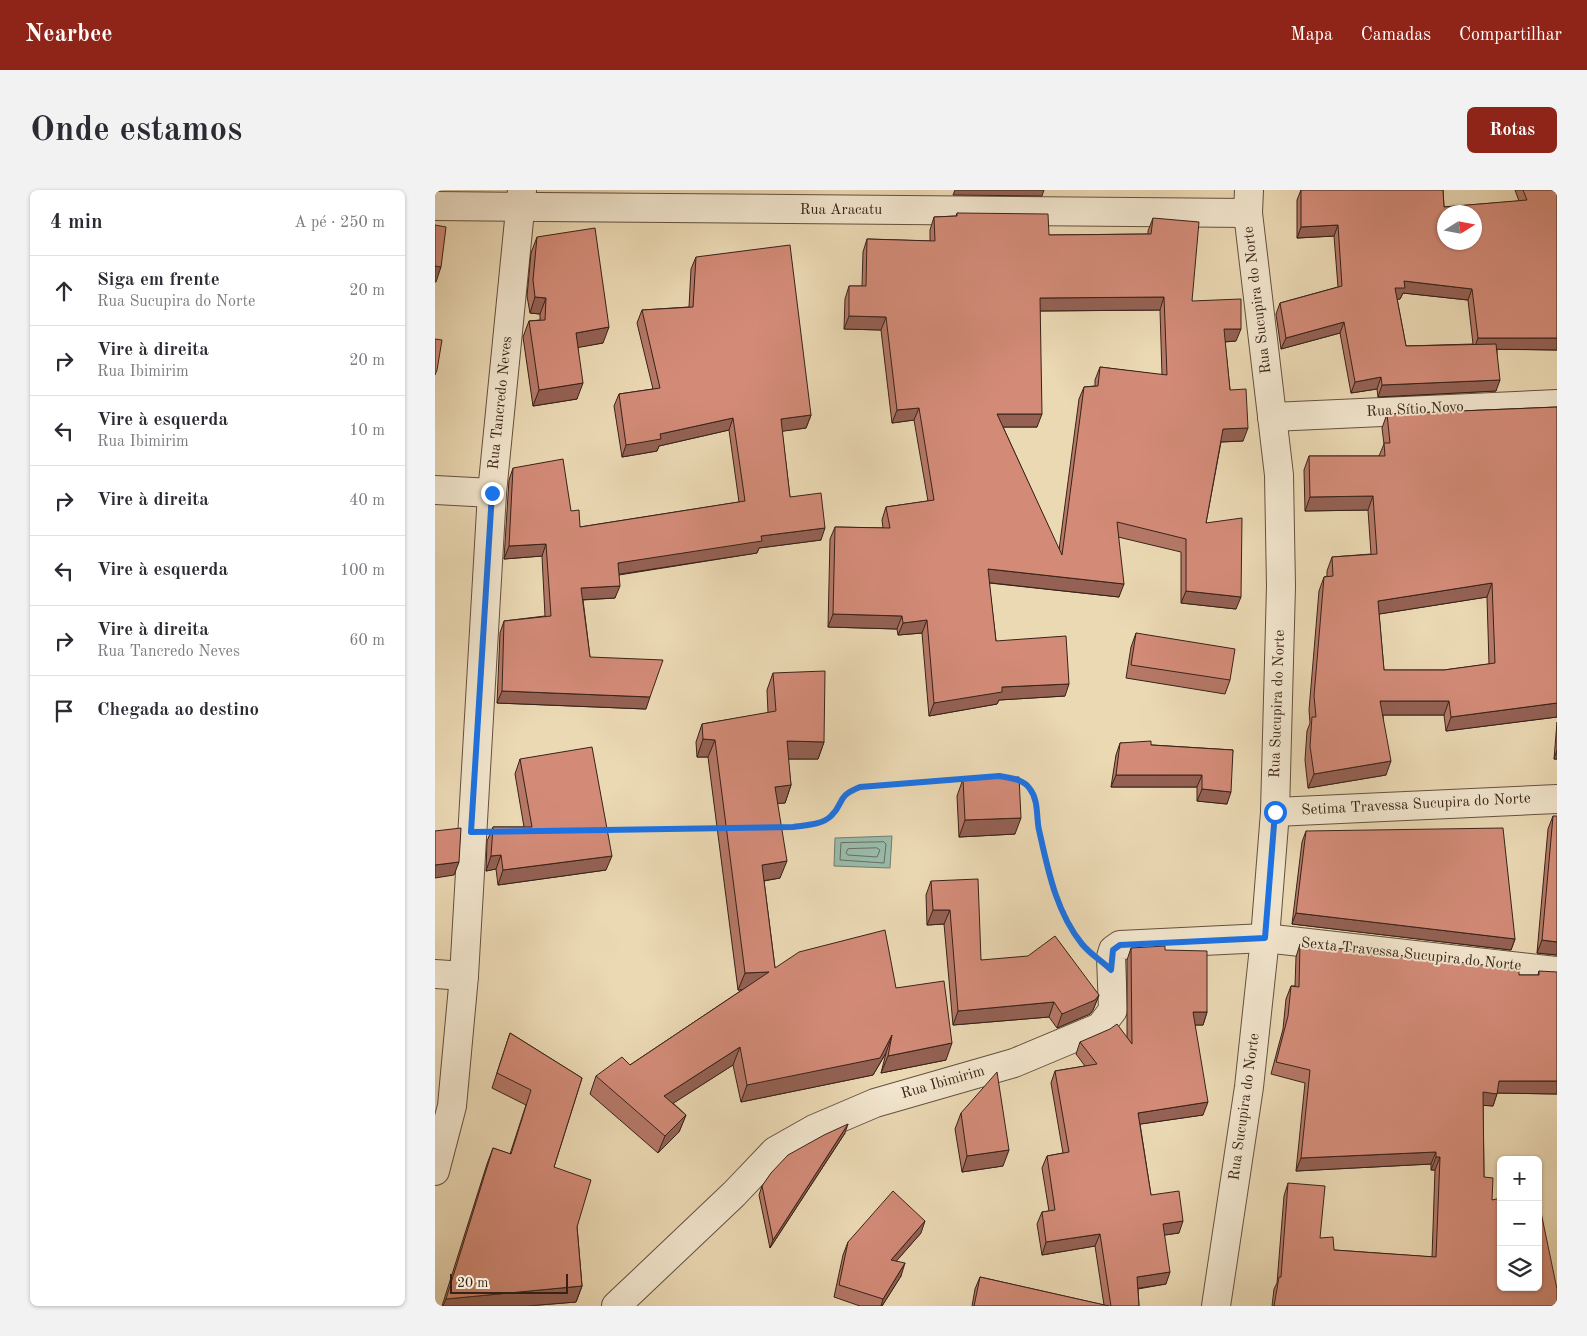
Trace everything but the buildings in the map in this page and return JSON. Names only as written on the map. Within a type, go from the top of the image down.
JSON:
[{"type":"street","name":"Rua Aracatu","points":[[435,206],[521,199],[1248,201]]},
{"type":"street","name":"Rua Tancredo Neves","points":[[435,1171],[452,1106],[463,976],[492,493],[521,199]]},
{"type":"street","name":"Rua Sucupira do Norte","points":[[1215,1306],[1249,1087],[1265,938],[1275,812],[1281,586],[1279,475],[1248,201]]},
{"type":"street","name":"Rua Sítio Novo","points":[[1272,417],[1557,404]]},
{"type":"street","points":[[435,490],[492,493]]},
{"type":"street","name":"Setima Travessa Sucupira do Norte","points":[[1275,812],[1557,798]]},
{"type":"street","name":"Rua Ibimirim","points":[[616,1306],[734,1194],[775,1151],[814,1129],[875,1103],[1014,1063],[1100,1027],[1113,1010],[1111,970],[1113,950],[1120,945],[1265,938]]},
{"type":"street","name":"Sexta Travessa Sucupira do Norte","points":[[1265,938],[1557,971]]},
{"type":"street","points":[[435,974],[463,976]]},
{"type":"path","points":[[773,828],[793,827],[820,822],[831,816],[847,792],[860,787],[999,776],[1019,780],[1030,788],[1037,806],[1038,826],[1052,888],[1067,921],[1082,945],[1111,970]]},
{"type":"path","points":[[598,830],[725,828]]},
{"type":"water","points":[[892,836],[890,868],[834,866],[835,838]]},
{"type":"route","points":[[492,493],[471,832],[793,827],[820,822],[831,816],[847,792],[860,787],[999,776],[1019,780],[1030,788],[1037,806],[1038,826],[1052,888],[1067,921],[1082,945],[1111,970],[1113,950],[1120,945],[1265,938],[1275,812]]}]
